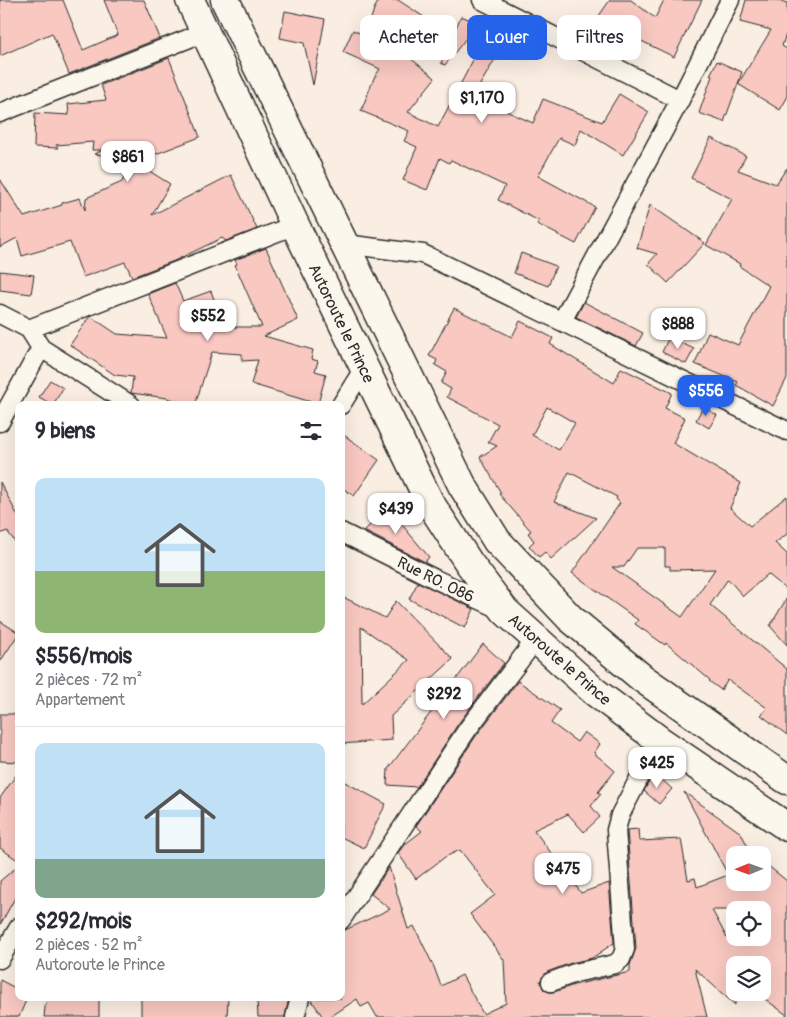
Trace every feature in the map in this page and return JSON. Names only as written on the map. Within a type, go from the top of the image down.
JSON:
[{"type":"main road","name":"Autoroute le Prince","points":[[190,0],[295,225],[430,503],[469,563],[505,611],[596,692],[659,740],[787,827]]},
{"type":"main road","points":[[225,0],[462,486],[498,541],[570,618],[642,678],[787,780]]},
{"type":"street","points":[[482,0],[680,100]]},
{"type":"street","points":[[562,322],[680,100],[730,0]]},
{"type":"street","points":[[0,113],[205,32]]},
{"type":"street","points":[[29,329],[295,225]]},
{"type":"street","points":[[345,244],[423,254],[787,431]]},
{"type":"street","points":[[0,314],[29,329],[41,348],[125,401]]},
{"type":"street","points":[[0,422],[41,348]]},
{"type":"street","points":[[343,401],[364,368]]},
{"type":"street","name":"Rue RO. 086","points":[[345,534],[435,579],[505,611]]},
{"type":"street","points":[[345,914],[467,730],[536,639]]},
{"type":"street","points":[[551,982],[615,964],[621,959],[624,949],[616,830],[620,815],[659,740]]},
{"type":"street","points":[[0,959],[15,934]]},
{"type":"street","points":[[295,1017],[299,1001]]},
{"type":"building","points":[[0,0],[63,0],[83,50],[118,35],[104,0],[144,0],[160,38],[69,74],[52,33],[0,56]]},
{"type":"building","points":[[379,0],[398,0],[421,15],[372,15]]},
{"type":"building","points":[[610,0],[631,0],[655,18],[664,0],[702,0],[674,57],[641,41],[641,15],[600,15]]},
{"type":"building","points":[[746,0],[777,0],[787,3],[787,35],[782,46],[787,49],[787,98],[780,110],[738,84],[771,30],[740,22]]},
{"type":"building","points":[[285,11],[325,19],[313,85],[304,43],[280,38]]},
{"type":"building","points":[[461,16],[467,18],[467,37],[457,50],[457,25]]},
{"type":"building","points":[[353,30],[360,33],[360,60],[343,52]]},
{"type":"building","points":[[169,58],[200,137],[135,162],[170,184],[152,215],[231,175],[257,229],[226,241],[222,238],[174,261],[132,277],[125,262],[83,277],[70,242],[22,256],[17,238],[0,247],[0,179],[24,217],[80,198],[85,210],[86,198],[122,182],[131,159],[94,154],[103,150],[92,150],[93,142],[56,145],[58,148],[34,147],[35,113],[69,115],[68,104],[106,100],[101,85]]},
{"type":"building","points":[[360,60],[413,60],[435,78],[408,112],[438,127],[473,60],[495,60],[474,95],[533,123],[543,99],[602,122],[619,94],[649,112],[623,155],[581,129],[575,145],[559,138],[538,176],[595,207],[576,244],[537,224],[539,221],[498,200],[505,186],[451,160],[449,163],[440,158],[427,190],[403,180],[417,147],[404,141],[409,131],[361,111],[374,78],[380,69]]},
{"type":"building","points":[[442,60],[449,60],[445,65],[441,63]]},
{"type":"building","points":[[717,61],[742,72],[724,122],[699,113],[712,76],[710,75]]},
{"type":"building","points":[[711,138],[746,156],[738,170],[776,184],[787,168],[787,378],[773,406],[736,385],[738,382],[695,364],[708,332],[738,345],[769,286],[739,266],[740,264],[706,245],[732,199],[691,178]]},
{"type":"building","points":[[650,205],[705,243],[668,283],[648,264],[657,254],[637,248]]},
{"type":"building","points":[[266,248],[298,320],[264,336],[313,350],[311,359],[318,361],[315,371],[326,374],[319,401],[308,401],[251,384],[258,360],[242,361],[242,354],[212,352],[196,401],[177,401],[131,393],[133,377],[115,375],[70,345],[90,316],[117,334],[167,338],[148,294],[175,283],[183,301],[211,291],[224,327],[262,327],[235,265],[237,264],[235,260]]},
{"type":"building","points":[[521,253],[556,266],[548,286],[514,273]]},
{"type":"building","points":[[0,271],[34,275],[31,294],[0,290]]},
{"type":"building","points":[[584,302],[643,333],[636,346],[576,317]]},
{"type":"building","points":[[454,308],[512,337],[520,321],[553,338],[550,344],[614,383],[621,368],[672,393],[665,408],[685,418],[673,443],[741,483],[730,508],[750,526],[787,496],[787,534],[775,543],[787,554],[787,590],[768,574],[743,596],[728,579],[710,605],[787,669],[787,735],[761,715],[767,708],[728,680],[721,690],[666,643],[665,645],[635,624],[638,620],[572,573],[620,503],[616,499],[617,497],[569,472],[554,502],[596,518],[551,559],[545,552],[539,557],[529,546],[534,541],[528,533],[531,531],[499,494],[501,493],[480,457],[497,446],[488,442],[498,424],[447,397],[451,389],[441,383],[447,372],[435,365],[437,360],[429,356]],"holes":[[[547,407],[575,423],[559,450],[532,435]],[[637,548],[665,548],[665,566],[670,566],[670,570],[715,569],[682,617],[612,567],[624,567]]]},
{"type":"building","points":[[669,337],[694,349],[686,364],[662,352]]},
{"type":"building","points":[[50,380],[63,388],[55,401],[46,401],[39,397]]},
{"type":"building","points":[[703,407],[717,415],[709,428],[696,420]]},
{"type":"building","points":[[345,436],[379,460],[354,496],[345,490]]},
{"type":"building","points":[[0,482],[15,510],[15,542],[7,531],[0,534]]},
{"type":"building","points":[[388,508],[429,557],[425,562],[364,531]]},
{"type":"building","points":[[418,582],[474,609],[465,628],[409,599]]},
{"type":"building","points":[[345,598],[385,618],[396,601],[453,659],[391,716],[392,740],[345,744]],"holes":[[[361,627],[409,660],[362,704]]]},
{"type":"building","points":[[787,598],[787,645],[770,626]]},
{"type":"building","points":[[0,621],[15,630],[15,639],[0,662]]},
{"type":"building","points":[[483,644],[504,663],[458,724],[417,787],[387,785],[388,769]]},
{"type":"building","points":[[518,681],[560,710],[551,723],[577,742],[584,732],[600,744],[594,753],[615,771],[598,792],[601,794],[591,806],[600,817],[584,832],[568,814],[534,830],[581,893],[609,883],[614,943],[592,958],[547,972],[540,981],[544,990],[554,992],[574,985],[630,972],[630,965],[636,948],[627,830],[638,829],[639,841],[681,839],[688,880],[695,878],[697,887],[726,876],[726,891],[771,891],[771,868],[787,881],[787,1015],[768,1001],[771,1001],[771,956],[726,956],[726,997],[695,969],[707,1017],[377,1017],[369,1003],[361,1007],[357,999],[330,1017],[323,1017],[312,1001],[345,1001],[345,930],[390,909],[371,894],[389,867],[408,929],[414,926],[441,986],[462,975],[483,1014],[506,1003],[504,960],[470,914],[495,895],[460,850],[445,857],[416,879],[398,853],[404,845],[422,831],[416,826],[476,736]]},
{"type":"building","points":[[0,714],[15,714],[15,762],[0,761]]},
{"type":"building","points":[[654,772],[672,789],[659,804],[644,791]]},
{"type":"building","points":[[15,777],[15,858],[0,848],[0,798]]},
{"type":"building","points":[[345,782],[386,804],[375,822],[376,824],[364,848],[345,839]]},
{"type":"building","points":[[684,792],[741,833],[748,846],[726,846],[726,871]]},
{"type":"building","points":[[15,868],[15,898],[0,925],[0,881]]},
{"type":"building","points":[[0,980],[15,988],[15,1001],[26,1001],[19,1017],[0,1017]]},
{"type":"building","points":[[46,1001],[99,1001],[99,1017],[44,1017]]},
{"type":"building","points":[[141,1001],[228,1001],[227,1017],[141,1017]]},
{"type":"building","points":[[257,1001],[288,1001],[285,1017],[258,1017]]}]
